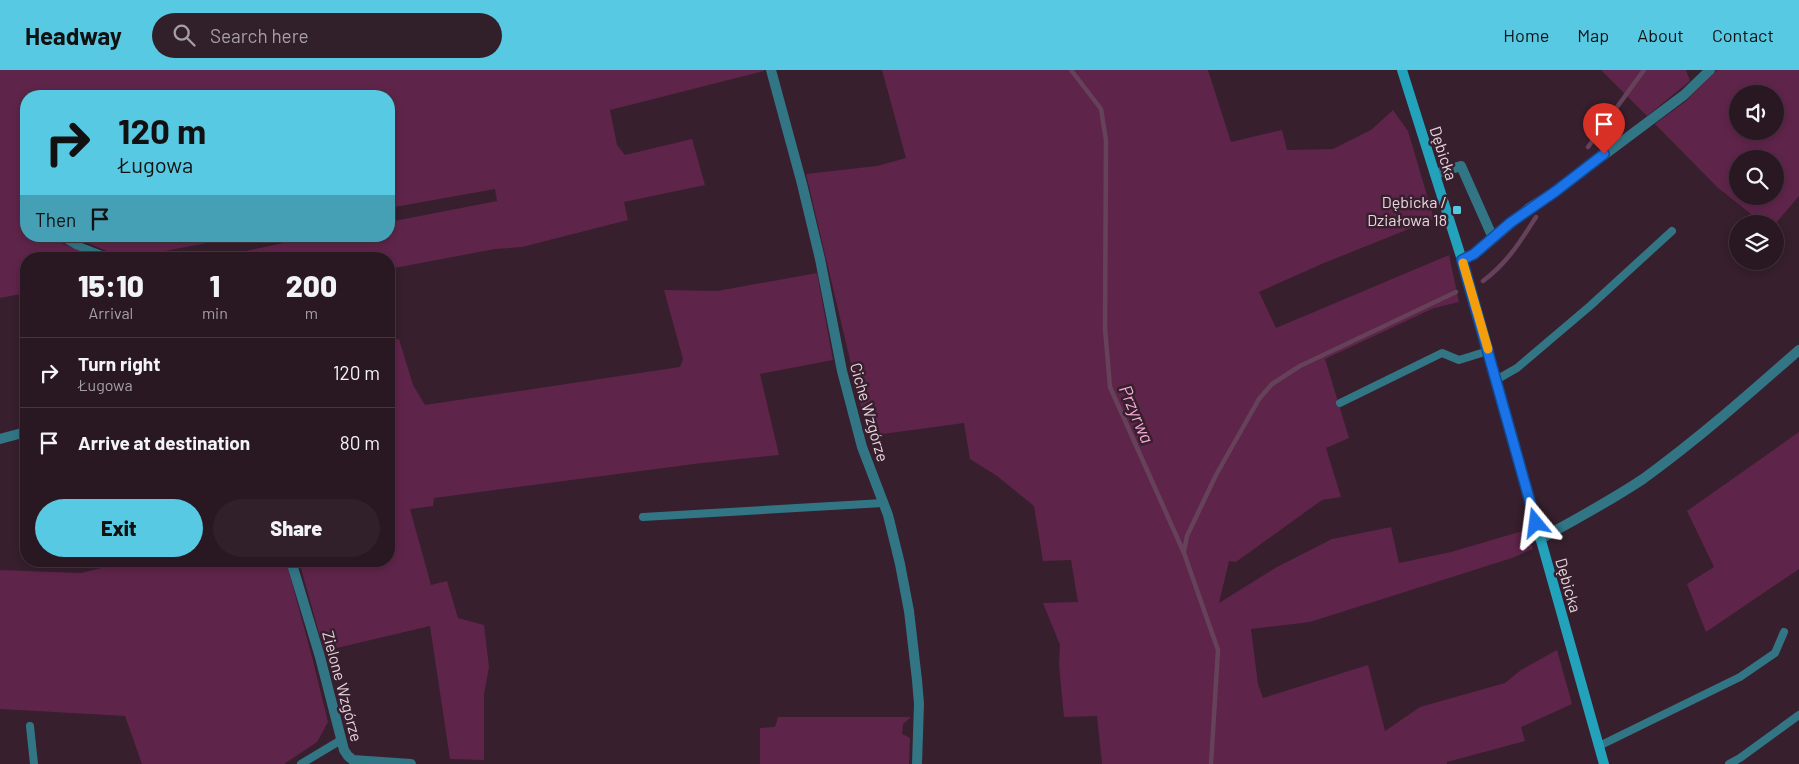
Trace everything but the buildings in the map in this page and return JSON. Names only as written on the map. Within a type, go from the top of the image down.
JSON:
[{"type":"street","name":"Ciche Wzgórze","points":[[771,70],[818,251],[844,380],[862,447],[884,503],[900,564],[911,627],[919,704],[917,764]]},
{"type":"street","name":"Dębicka","points":[[1402,70],[1462,260],[1604,764]]},
{"type":"street","points":[[1462,260],[1474,254],[1530,208],[1556,191],[1684,95],[1710,70]]},
{"type":"street","points":[[1435,174],[1461,166],[1493,238]]},
{"type":"street","points":[[1540,539],[1578,519],[1642,480],[1723,417],[1799,350]]},
{"type":"street","points":[[0,439],[20,434]]},
{"type":"street","name":"Zielone Wzgórze","points":[[293,567],[320,657],[344,750],[353,760],[411,764]]},
{"type":"lane","points":[[1496,380],[1517,368],[1590,306],[1672,231]]},
{"type":"lane","points":[[71,242],[94,252]]},
{"type":"lane","points":[[1340,403],[1442,353],[1459,360],[1488,351]]},
{"type":"lane","points":[[643,517],[884,503]]},
{"type":"lane","points":[[1599,746],[1740,677],[1775,653],[1784,632]]},
{"type":"lane","points":[[1729,764],[1799,715]]},
{"type":"lane","points":[[30,726],[34,764]]},
{"type":"lane","points":[[301,764],[341,740]]},
{"type":"shaded area","points":[[0,70],[764,70],[610,110],[617,145],[625,155],[692,139],[705,185],[624,202],[628,220],[522,247],[495,249],[395,268],[395,252],[241,252],[289,242],[395,242],[395,221],[497,201],[495,189],[395,207],[395,90],[20,90],[20,242],[59,242],[84,252],[20,252],[20,294],[0,298]]},
{"type":"shaded area","points":[[882,70],[1208,70],[1231,142],[1282,130],[1287,150],[1333,149],[1371,130],[1393,110],[1408,131],[1434,219],[1324,263],[1259,292],[1276,328],[1449,255],[1459,302],[1434,308],[1325,359],[1349,438],[1326,448],[1341,497],[1322,500],[1236,562],[1229,561],[1219,603],[1277,567],[1332,539],[1391,527],[1399,563],[1451,552],[1526,530],[1533,549],[1512,558],[1310,622],[1251,629],[1258,684],[1263,698],[1368,665],[1385,731],[1420,707],[1505,683],[1521,670],[1557,650],[1572,704],[1521,727],[1525,741],[1447,762],[1447,764],[1102,764],[1097,716],[1064,717],[1059,664],[1060,645],[1043,603],[1078,602],[1071,560],[1043,561],[1034,506],[997,476],[970,459],[964,423],[868,436],[806,174],[877,166],[906,158]]},
{"type":"shaded area","points":[[1601,70],[1686,70],[1690,81],[1647,116]]},
{"type":"shaded area","points":[[1717,70],[1799,70],[1799,196],[1783,215],[1752,215],[1740,205],[1784,205],[1784,150],[1729,150],[1729,197],[1717,187],[1655,124],[1686,101]]},
{"type":"shaded area","points":[[86,242],[211,242],[165,251],[109,252]]},
{"type":"shaded area","points":[[817,273],[833,360],[760,374],[779,455],[702,463],[434,498],[433,506],[410,509],[431,585],[447,581],[458,618],[484,625],[489,667],[484,694],[484,760],[450,759],[430,626],[324,651],[301,567],[395,567],[395,339],[399,339],[413,385],[425,405],[680,367],[683,359],[664,290],[717,291]]},
{"type":"shaded area","points":[[1799,432],[1799,569],[1706,632],[1687,584],[1714,567],[1687,511]]},
{"type":"shaded area","points":[[105,567],[288,567],[328,722],[317,742],[284,764],[142,764],[125,716],[0,709],[0,570],[81,573]]},
{"type":"shaded area","points":[[778,717],[911,717],[903,724],[902,734],[910,738],[909,764],[760,764],[760,728],[775,727]]},
{"type":"waterway","name":"Przyrwa","points":[[1071,70],[1101,109],[1106,140],[1105,328],[1110,387],[1184,553],[1218,650],[1211,764]]},
{"type":"waterway","points":[[1588,147],[1644,70]]},
{"type":"waterway","points":[[1483,281],[1507,259],[1536,217]]},
{"type":"waterway","points":[[1184,551],[1187,536],[1216,475],[1259,399],[1272,384],[1300,366],[1456,292]]},
{"type":"slow traffic","points":[[1463,263],[1488,349]]},
{"type":"place","name":"Dębicka / Działowa 18","points":[[1457,210]]},
{"type":"route","points":[[1536,523],[1462,260],[1474,254],[1510,223],[1604,154]]}]
